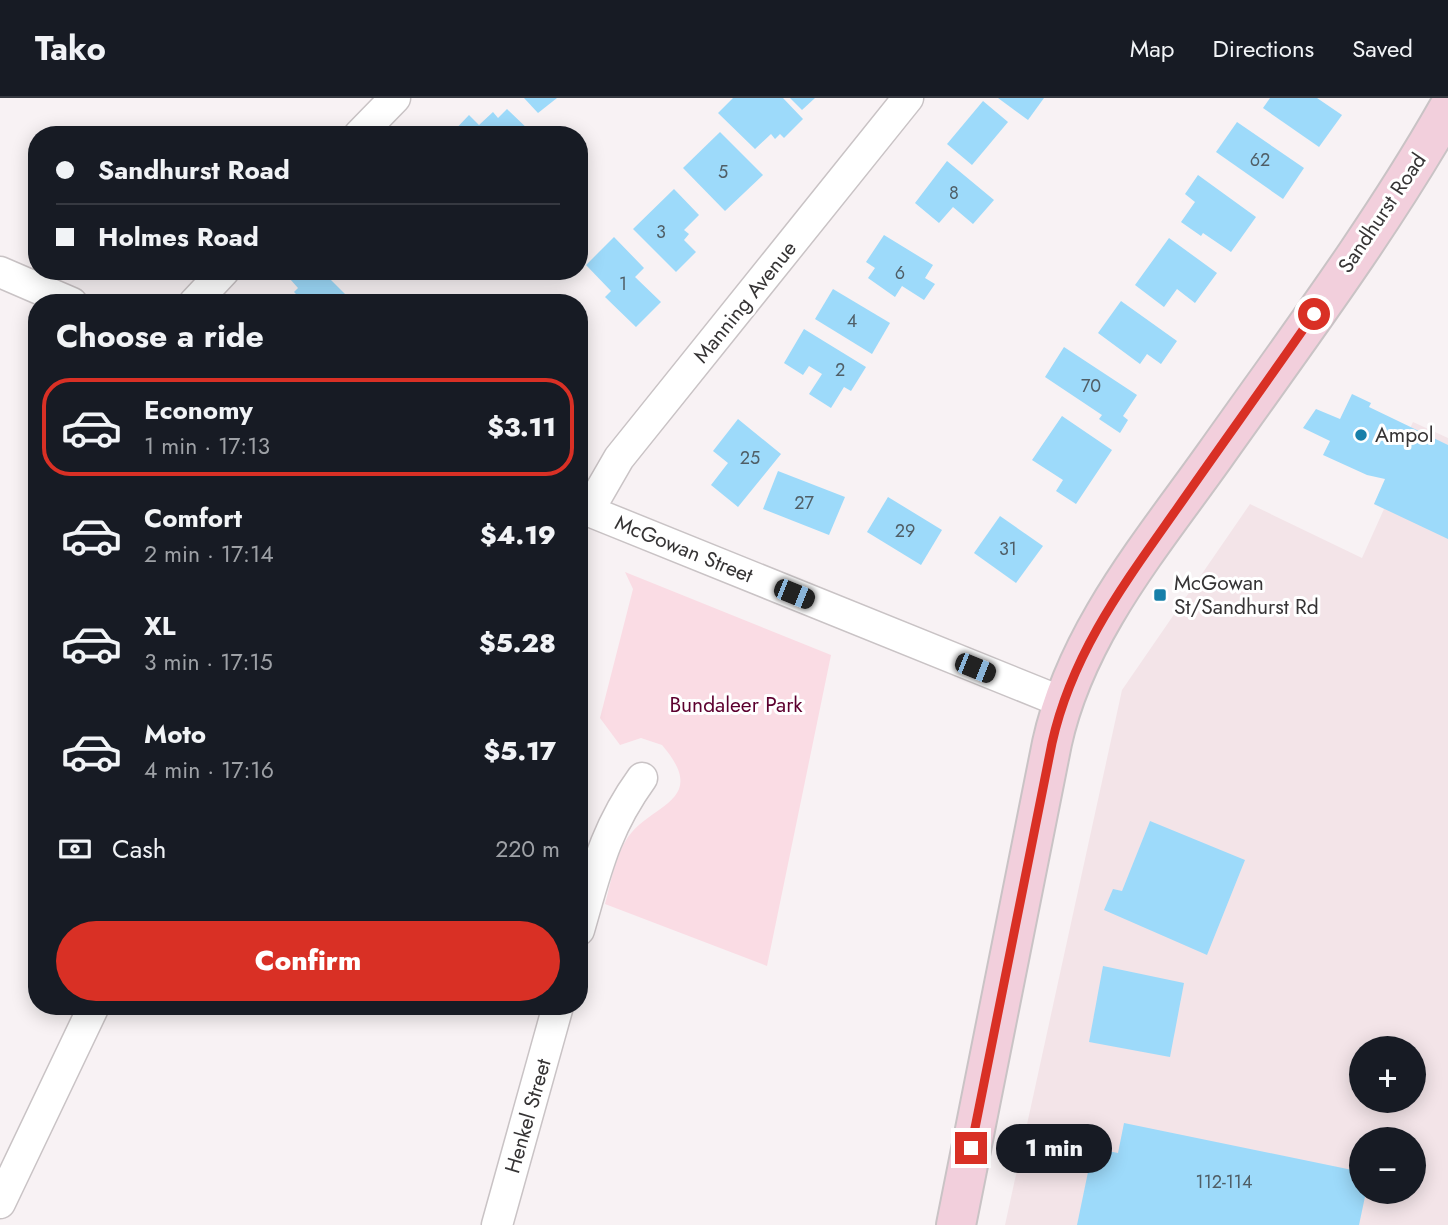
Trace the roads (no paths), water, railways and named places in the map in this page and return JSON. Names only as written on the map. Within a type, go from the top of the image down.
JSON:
[{"type":"main road","name":"Sandhurst Road","points":[[956,1225],[1062,702],[1075,667],[1106,611],[1400,191],[1448,108]]},
{"type":"street","points":[[368,126],[396,98]]},
{"type":"street","name":"Manning Avenue","points":[[588,502],[620,458],[908,98]]},
{"type":"street","points":[[0,272],[51,294]]},
{"type":"street","points":[[202,294],[216,280]]},
{"type":"street","name":"McGowan Street","points":[[588,510],[1062,702]]},
{"type":"street","points":[[588,898],[604,840],[614,817],[642,778]]},
{"type":"street","points":[[0,1203],[90,1015]]},
{"type":"street","name":"Henkel Street","points":[[497,1225],[555,1015]]},
{"type":"place","name":"Ampol","points":[[1361,435]]},
{"type":"place","name":"McGowan St/Sandhurst Rd","points":[[1160,595]]},
{"type":"park label","name":"Bundaleer Park","points":[[736,705]]}]
